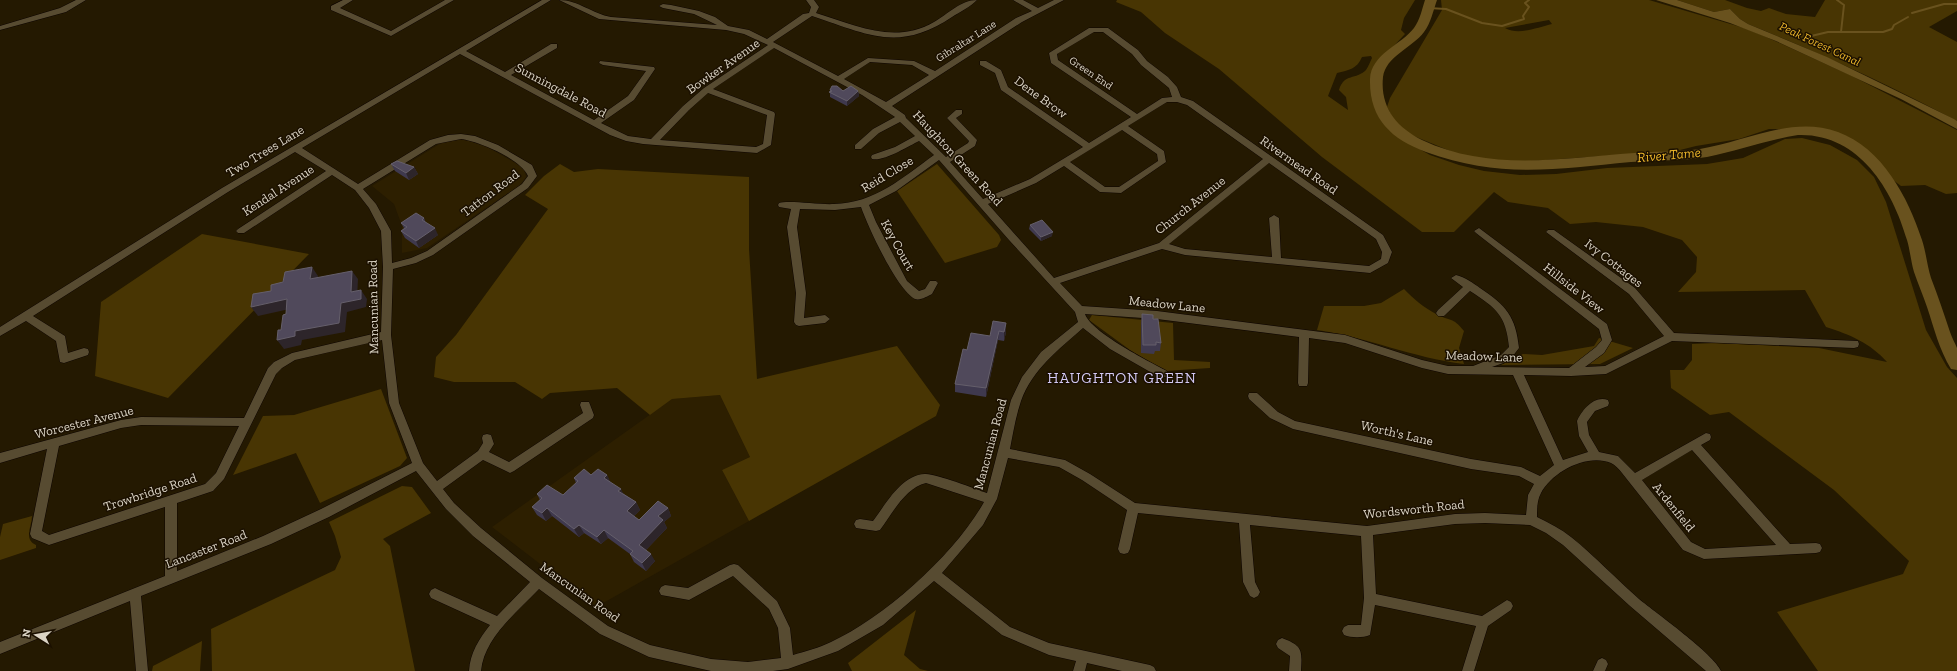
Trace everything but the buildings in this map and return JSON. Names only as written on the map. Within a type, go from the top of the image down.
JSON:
[{"type":"street","points":[[0,28],[63,10],[82,0]]},
{"type":"street","points":[[349,0],[334,8],[391,34],[450,0]]},
{"type":"street","name":"Two Trees Lane","points":[[0,332],[295,148],[547,0]]},
{"type":"street","name":"Haughton Green Road","points":[[564,0],[599,17],[661,11],[678,7],[715,18],[726,28]]},
{"type":"street","points":[[810,0],[814,7],[812,14],[883,35],[898,36],[916,33],[930,28],[973,0]]},
{"type":"street","points":[[1017,0],[1038,11]]},
{"type":"street","name":"Gibraltar Lane","points":[[886,106],[1019,20],[1060,0]]},
{"type":"street","name":"Haughton Green Road","points":[[661,11],[746,32],[838,79],[886,106],[902,117],[942,158],[1052,282],[1079,310]]},
{"type":"street","name":"Bowker Avenue","points":[[653,142],[686,108],[707,90],[806,16],[812,14]]},
{"type":"street","name":"Green End","points":[[1136,117],[1054,61],[1053,53],[1092,30],[1105,30],[1135,52],[1144,63],[1173,87],[1177,99]]},
{"type":"street","points":[[506,75],[554,46]]},
{"type":"street","name":"Sunningdale Road","points":[[460,51],[626,138],[653,142],[757,150],[767,145],[771,114],[707,90]]},
{"type":"street","points":[[838,79],[868,60],[914,63],[934,74]]},
{"type":"street","points":[[595,123],[632,98],[651,69],[603,63]]},
{"type":"street","name":"Dene Brow","points":[[984,63],[998,72],[1004,88],[1089,147]]},
{"type":"street","points":[[982,202],[1033,181],[1165,100],[1177,99]]},
{"type":"street","name":"Rivermead Road","points":[[1162,245],[1174,250],[1185,252],[1370,270],[1385,261],[1387,252],[1380,237],[1190,103],[1177,99]]},
{"type":"street","name":"Reid Close","points":[[782,205],[849,205],[864,203],[942,158],[972,144],[973,140],[951,118],[959,112]]},
{"type":"street","points":[[858,147],[876,131],[902,117]]},
{"type":"street","points":[[1064,163],[1103,190],[1121,190],[1162,162],[1161,153],[1122,126]]},
{"type":"street","name":"Tatton Road","points":[[358,188],[433,142],[442,138],[464,135],[478,138],[529,167],[533,176],[526,186],[430,253],[413,261],[388,267]]},
{"type":"street","points":[[875,156],[898,149],[921,136]]},
{"type":"street","name":"Mancunian Road","points":[[295,148],[358,188],[373,206],[386,230],[388,267],[386,335],[394,403],[418,465],[450,506],[477,532],[538,582],[604,630],[650,651],[711,665],[748,670],[788,664],[834,647],[856,636],[879,621],[934,574],[979,521],[991,499],[1004,453],[1016,400],[1026,380],[1046,355],[1083,323]]},
{"type":"street","name":"Church Avenue","points":[[1052,282],[1162,245],[1269,160]]},
{"type":"street","name":"Kendal Avenue","points":[[241,231],[331,172]]},
{"type":"street","name":"Key Court","points":[[864,203],[871,222],[907,286],[918,296],[928,291],[933,282]]},
{"type":"street","points":[[796,206],[792,227],[801,293],[799,322],[825,319]]},
{"type":"street","points":[[1274,218],[1277,261]]},
{"type":"street","name":"Hillside View","points":[[1479,231],[1603,327],[1607,340],[1600,350],[1571,372]]},
{"type":"street","name":"Ivy Cottages","points":[[1551,232],[1632,291],[1671,337]]},
{"type":"street","points":[[1456,278],[1470,286],[1504,313],[1513,331],[1514,348],[1506,358],[1474,370]]},
{"type":"street","points":[[1441,313],[1470,286]]},
{"type":"street","points":[[1079,310],[1083,323],[1114,346],[1162,374]]},
{"type":"street","name":"Meadow Lane","points":[[1079,310],[1157,315],[1345,339],[1422,364],[1442,368],[1474,370],[1571,372],[1606,370],[1671,337],[1854,344]]},
{"type":"street","points":[[26,316],[61,338],[64,359],[84,352]]},
{"type":"street","points":[[1303,383],[1304,334]]},
{"type":"street","name":"Trowbridge Road","points":[[54,443],[36,534],[49,540],[209,488],[220,476],[272,371],[282,362],[292,357],[386,335]]},
{"type":"street","points":[[1516,370],[1560,465]]},
{"type":"street","name":"Worth's Lane","points":[[1253,396],[1274,415],[1293,425],[1471,464],[1521,472],[1542,482]]},
{"type":"street","points":[[1595,455],[1584,436],[1582,420],[1591,408],[1604,403]]},
{"type":"street","points":[[482,454],[510,468],[589,415],[585,405]]},
{"type":"street","name":"Worcester Avenue","points":[[0,458],[121,424],[141,422],[247,422]]},
{"type":"street","name":"Ardenfield","points":[[1706,437],[1634,479],[1687,546],[1704,554],[1816,548]]},
{"type":"street","points":[[436,488],[482,454],[489,444],[487,438]]},
{"type":"street","points":[[1694,445],[1787,549]]},
{"type":"street","name":"Wordsworth Road","points":[[1004,453],[1061,463],[1086,477],[1132,508],[1367,531],[1455,519],[1485,518],[1532,520],[1550,529],[1567,541],[1634,602],[1702,658],[1715,671]]},
{"type":"street","points":[[1532,520],[1534,493],[1542,482],[1560,465],[1595,455],[1612,458],[1621,464],[1634,479]]},
{"type":"street","name":"Lancaster Road","points":[[0,648],[134,592],[267,540],[325,513],[418,465]]},
{"type":"street","points":[[860,524],[876,526],[910,483],[920,478],[926,478],[991,499]]},
{"type":"street","points":[[170,578],[171,500]]},
{"type":"street","points":[[1124,549],[1132,508]]},
{"type":"street","points":[[1244,518],[1252,587]]},
{"type":"street","points":[[1348,630],[1366,631],[1370,598],[1367,531]]},
{"type":"street","points":[[665,591],[689,594],[734,569],[773,605],[784,628],[788,664]]},
{"type":"street","points":[[934,574],[1006,631],[1048,649],[1083,658],[1112,662],[1150,671]]},
{"type":"street","points":[[475,671],[477,654],[498,623],[538,582]]},
{"type":"street","points":[[134,592],[142,671]]},
{"type":"street","points":[[435,594],[498,623]]},
{"type":"street","points":[[1370,598],[1483,622]]},
{"type":"street","points":[[1468,671],[1483,622],[1507,606]]},
{"type":"street","points":[[1282,644],[1296,653],[1295,671]]},
{"type":"street","points":[[1079,671],[1083,658]]},
{"type":"shaded area","points":[[1117,0],[1415,0],[1404,18],[1401,30],[1405,34],[1375,66],[1375,90],[1381,121],[1389,130],[1430,155],[1459,165],[1484,171],[1520,175],[1556,174],[1607,168],[1707,164],[1743,158],[1785,139],[1802,138],[1830,145],[1857,160],[1874,177],[1886,202],[1926,330],[1947,367],[1957,378],[1957,671],[1818,671],[1777,612],[1903,574],[1909,561],[1834,490],[1729,412],[1710,415],[1671,388],[1670,370],[1684,370],[1692,360],[1692,344],[1716,343],[1819,348],[1887,362],[1881,355],[1860,340],[1826,327],[1805,290],[1678,292],[1696,272],[1697,257],[1682,240],[1643,227],[1596,222],[1570,224],[1548,208],[1508,202],[1494,192],[1454,232],[1422,232],[1322,157],[1219,69],[1165,33],[1141,12],[1116,2]],"holes":[[[1371,56],[1372,58],[1366,70],[1347,79],[1341,85],[1339,90],[1346,97],[1348,110],[1328,96],[1337,73],[1355,67],[1362,57]]]},
{"type":"shaded area","points":[[1441,0],[1649,0],[1744,28],[1852,76],[1957,130],[1957,193],[1946,194],[1925,185],[1901,186],[1885,174],[1871,158],[1850,142],[1834,135],[1811,130],[1786,132],[1781,129],[1769,129],[1739,139],[1676,151],[1504,163],[1481,161],[1460,155],[1404,132],[1397,126],[1387,107],[1390,98],[1442,10]],"holes":[[[1549,20],[1552,24],[1522,31],[1505,28]]]},
{"type":"shaded area","points":[[1656,0],[1677,0],[1714,12],[1730,9],[1740,19],[1748,24],[1827,57],[1954,119],[1957,121],[1957,129],[1901,99],[1776,41],[1730,23]]},
{"type":"shaded area","points":[[1677,0],[1725,0],[1747,8],[1761,11],[1769,8],[1786,14],[1815,17],[1825,0],[1957,0],[1957,11],[1929,27],[1957,42],[1957,121],[1854,70],[1748,24],[1740,19],[1730,9],[1714,12]]},
{"type":"shaded area","points":[[463,139],[477,141],[524,168],[526,177],[520,185],[427,248],[402,253],[402,226],[394,204],[372,186],[441,143]]},
{"type":"shaded area","points":[[560,164],[574,172],[598,169],[749,177],[749,249],[757,379],[897,346],[940,405],[936,416],[749,521],[722,470],[750,457],[720,395],[672,399],[650,415],[617,388],[550,393],[542,399],[515,382],[454,382],[434,377],[436,357],[456,335],[548,209],[525,195],[544,176]]},
{"type":"shaded area","points":[[937,164],[999,235],[1001,240],[997,247],[945,263],[897,191]]},
{"type":"shaded area","points":[[202,234],[309,254],[168,398],[95,376],[101,302]]},
{"type":"shaded area","points":[[1404,289],[1427,309],[1454,321],[1464,331],[1459,348],[1464,364],[1427,357],[1354,337],[1317,330],[1324,306],[1364,306],[1381,303]]},
{"type":"shaded area","points":[[1092,315],[1173,323],[1174,360],[1210,362],[1210,368],[1165,371],[1130,350],[1089,320]]},
{"type":"shaded area","points":[[1599,338],[1633,348],[1600,364],[1501,365],[1523,354],[1542,355],[1594,346]]},
{"type":"shaded area","points":[[381,389],[407,458],[400,466],[320,503],[296,453],[233,475],[263,416],[294,415]]},
{"type":"shaded area","points":[[720,395],[750,457],[722,470],[749,521],[596,607],[492,527],[672,399]]},
{"type":"shaded area","points":[[402,486],[412,487],[431,513],[383,539],[390,546],[415,671],[212,671],[211,629],[335,570],[341,557],[329,522]]},
{"type":"shaded area","points":[[32,516],[29,536],[32,542],[36,545],[36,548],[0,560],[0,537],[3,524]]},
{"type":"shaded area","points":[[916,610],[904,655],[920,669],[928,671],[852,671],[848,663]]},
{"type":"shaded area","points":[[202,641],[200,671],[152,671],[153,666]]},
{"type":"waterway","name":"River Tame","points":[[1431,0],[1420,29],[1383,62],[1377,76],[1378,94],[1383,114],[1392,127],[1406,137],[1424,146],[1451,156],[1504,166],[1529,166],[1636,157],[1679,156],[1721,149],[1786,132],[1809,130],[1821,131],[1833,135],[1846,141],[1870,160],[1880,170],[1896,195],[1916,244],[1921,270],[1944,339],[1957,364]]},
{"type":"waterway","points":[[1428,8],[1446,9],[1482,23],[1502,26],[1524,19],[1523,16],[1529,7],[1525,3],[1529,0]]},
{"type":"waterway","points":[[1837,0],[1844,5],[1841,32]]},
{"type":"waterway","points":[[1912,13],[1944,4],[1957,4]]},
{"type":"waterway","points":[[1841,32],[1883,32],[1892,29],[1894,25],[1908,17]]},
{"type":"waterway","name":"Peak Forest Canal","points":[[1807,37],[1828,32],[1841,32]]},
{"type":"district","name":"HAUGHTON GREEN","points":[[1122,378]]}]
